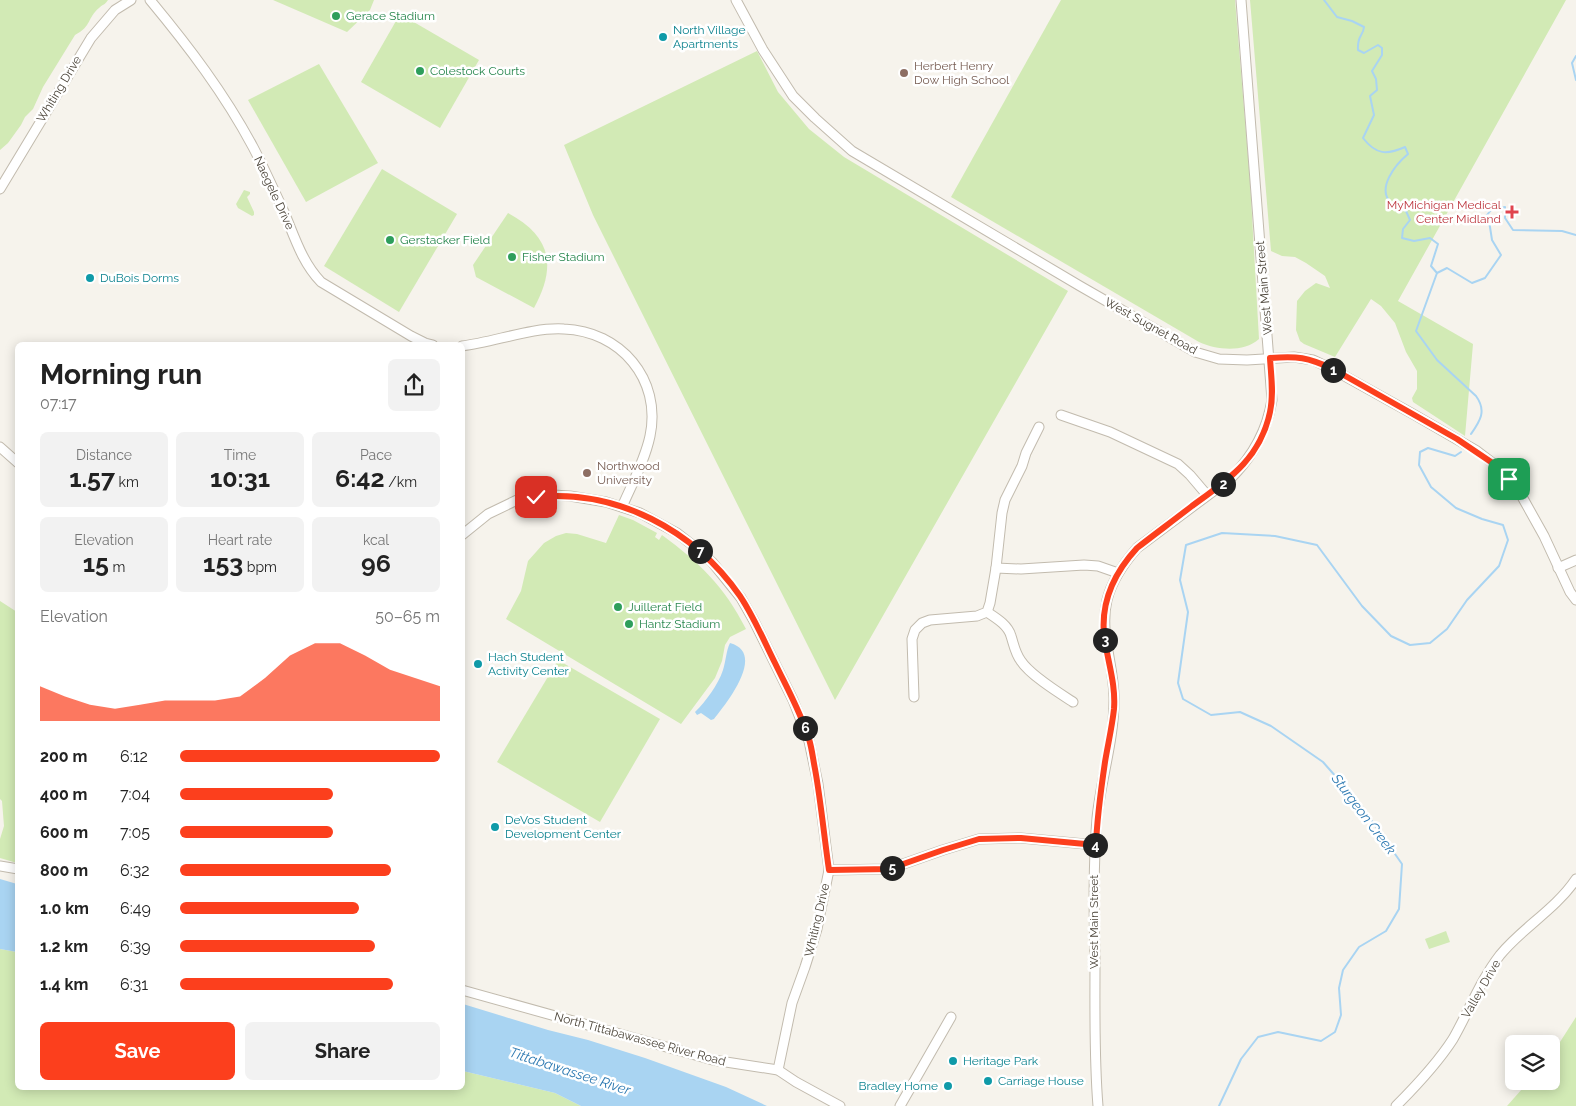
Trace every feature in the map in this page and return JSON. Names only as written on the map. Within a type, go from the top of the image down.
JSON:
[{"type":"street","name":"Whiting Drive","points":[[0,189],[91,38],[115,10],[131,0]]},
{"type":"street","name":"Naegele Drive","points":[[150,0],[192,50],[252,145],[311,272],[321,282],[337,292],[423,342]]},
{"type":"street","name":"West Sugnet Road","points":[[736,0],[763,50],[793,96],[852,150],[1195,352],[1219,359],[1247,360],[1294,357],[1313,360],[1333,369],[1477,452],[1504,474],[1520,493],[1533,514],[1558,568],[1576,600]]},
{"type":"street","name":"West Main Street","points":[[1098,1106],[1095,1059],[1094,871],[1097,816],[1113,719],[1114,701],[1114,685],[1104,634],[1107,599],[1118,572],[1137,548],[1231,478],[1241,468],[1262,435],[1272,400],[1241,0]]},
{"type":"street","points":[[465,345],[541,330],[564,329],[587,332],[604,339],[618,347],[633,361],[641,371],[647,384],[652,420],[646,451],[622,507]]},
{"type":"street","points":[[1060,415],[1110,432],[1178,464],[1208,495]]},
{"type":"street","points":[[914,697],[912,639],[915,630],[922,623],[930,620],[977,616],[987,612],[996,568],[1004,500],[1022,466],[1026,452],[1039,427]]},
{"type":"street","points":[[0,447],[15,460]]},
{"type":"street","name":"Whiting Drive","points":[[465,532],[488,514],[517,500],[553,495],[606,502],[660,523],[695,547],[712,562],[741,598],[793,700],[809,741],[818,784],[829,870],[817,929],[806,967],[792,1002],[778,1070]]},
{"type":"street","points":[[1558,568],[1576,560]]},
{"type":"street","points":[[996,568],[1021,569],[1084,565],[1098,566],[1118,572]]},
{"type":"street","points":[[987,612],[1003,623],[1011,634],[1015,651],[1022,664],[1046,684],[1073,702]]},
{"type":"street","points":[[829,870],[889,869],[979,839],[1021,838],[1096,845]]},
{"type":"street","points":[[0,866],[15,868]]},
{"type":"street","name":"Valley Drive","points":[[1396,1106],[1436,1064],[1453,1038],[1493,966],[1502,954],[1520,935],[1560,900],[1576,879]]},
{"type":"street","name":"North Tittabawassee River Road","points":[[465,991],[714,1060],[778,1070],[840,1106]]},
{"type":"street","points":[[900,1106],[951,1017]]},
{"type":"green space","points":[[0,0],[108,0],[95,12],[87,25],[75,35],[43,87],[33,109],[25,117],[8,143],[0,150]]},
{"type":"green space","name":"Gerace Stadium","points":[[273,0],[374,0],[370,10],[347,32]]},
{"type":"green space","points":[[1061,0],[1235,0],[1250,180],[1259,339],[1253,343],[1230,349],[1214,347],[1199,342],[951,197]]},
{"type":"green space","points":[[1250,0],[1566,0],[1398,301],[1473,344],[1465,436],[1413,402],[1412,398],[1417,389],[1417,371],[1406,352],[1395,323],[1381,306],[1371,299],[1335,357],[1300,341],[1296,330],[1297,301],[1305,291],[1316,283],[1330,288],[1325,276],[1306,263],[1295,257],[1282,256],[1271,251]]},
{"type":"green space","name":"Colestock Courts","points":[[400,14],[479,60],[440,128],[361,82]]},
{"type":"green space","points":[[757,51],[778,92],[809,129],[844,157],[1068,291],[835,700],[593,215],[564,145]]},
{"type":"green space","points":[[319,64],[378,163],[306,202],[248,100]]},
{"type":"green space","name":"Gerstacker Field","points":[[382,169],[457,214],[399,312],[324,266]]},
{"type":"green space","points":[[244,190],[250,192],[247,197],[254,212],[252,216],[238,208],[236,204]]},
{"type":"green space","name":"Fisher Stadium","points":[[508,213],[533,232],[541,242],[546,253],[546,279],[534,308],[476,277],[473,265]]},
{"type":"green space","name":"Hantz Stadium","points":[[619,515],[657,533],[655,537],[659,540],[662,535],[688,555],[720,588],[746,629],[730,637],[725,645],[722,661],[715,678],[681,724],[506,619],[521,591],[528,561],[544,543],[566,533],[577,534],[606,543]]},
{"type":"green space","points":[[0,601],[15,611],[15,862],[0,858],[0,839],[4,826],[2,801],[0,799]]},
{"type":"green space","points":[[558,660],[660,719],[600,822],[497,762]]},
{"type":"green space","points":[[1446,931],[1450,942],[1429,949],[1425,939]]},
{"type":"green space","points":[[0,949],[15,952],[15,1090],[465,1090],[465,1071],[555,1093],[581,1106],[0,1106]]},
{"type":"green space","points":[[1576,1017],[1576,1106],[1507,1106],[1521,1090],[1560,1090],[1560,1042]]},
{"type":"water","points":[[730,643],[740,649],[745,657],[744,667],[734,691],[714,719],[711,720],[701,713],[697,715],[695,712],[718,681]]},
{"type":"water","points":[[0,879],[15,883],[15,952],[0,949]]},
{"type":"water","name":"Tittabawassee River","points":[[465,1005],[645,1058],[726,1087],[767,1106],[581,1106],[555,1093],[465,1071]]},
{"type":"waterway","points":[[1324,0],[1337,17],[1364,27],[1358,41],[1358,50],[1364,53],[1378,45],[1382,48],[1382,55],[1372,71],[1376,79],[1377,90],[1370,96],[1374,115],[1363,138],[1373,148],[1382,152],[1405,147],[1408,154],[1393,170],[1386,184],[1387,198],[1392,204],[1406,211],[1410,220],[1403,229],[1402,238],[1414,241],[1430,238],[1438,244],[1431,266],[1437,273]]},
{"type":"waterway","name":"Sturgeon Creek","points":[[1576,56],[1572,63],[1576,80]]},
{"type":"waterway","name":"Sturgeon Creek","points":[[1471,434],[1481,416],[1482,411],[1479,401],[1437,360],[1416,331],[1437,273],[1447,268],[1472,283],[1485,278],[1501,255],[1492,240],[1487,215],[1491,210],[1505,207],[1505,218],[1513,230],[1562,231],[1576,235]]},
{"type":"waterway","name":"Sturgeon Creek","points":[[1219,1106],[1241,1059],[1258,1037],[1278,1032],[1321,1041],[1335,1032],[1341,1015],[1339,988],[1343,970],[1359,947],[1386,931],[1399,909],[1402,864],[1360,804],[1323,762],[1271,726],[1240,712],[1211,715],[1183,699],[1178,683],[1188,612],[1180,580],[1186,545],[1222,533],[1275,536],[1317,545],[1362,606],[1391,636],[1410,645],[1430,643],[1447,629],[1467,600],[1499,566],[1508,540],[1503,525],[1482,519],[1456,508],[1431,487],[1419,465],[1420,452],[1428,448],[1455,456],[1461,452]]},
{"type":"place","name":"Gerace Stadium","points":[[336,16]]},
{"type":"place","name":"North Village Apartments","points":[[663,37]]},
{"type":"place","name":"Colestock Courts","points":[[420,71]]},
{"type":"place","name":"Herbert Henry Dow High School","points":[[904,73]]},
{"type":"place","name":"MyMichigan Medical Center Midland","points":[[1512,212]]},
{"type":"place","name":"Gerstacker Field","points":[[390,240]]},
{"type":"place","name":"Fisher Stadium","points":[[512,257]]},
{"type":"place","name":"DuBois Dorms","points":[[90,278]]},
{"type":"place","name":"Northwood University","points":[[587,473]]},
{"type":"place","name":"Juillerat Field","points":[[618,607]]},
{"type":"place","name":"Hantz Stadium","points":[[629,624]]},
{"type":"place","name":"Hach Student Activity Center","points":[[478,664]]},
{"type":"place","name":"DeVos Student Development Center","points":[[495,827]]},
{"type":"place","name":"Heritage Park","points":[[953,1061]]},
{"type":"place","name":"Carriage House","points":[[988,1081]]},
{"type":"place","name":"Bradley Home","points":[[948,1086]]},
{"type":"route","points":[[536,497],[553,495],[588,498],[640,513],[677,533],[712,562],[727,579],[741,598],[754,621],[802,720],[809,741],[818,784],[829,870],[856,870],[889,869],[979,839],[1021,838],[1096,845],[1097,816],[1113,719],[1114,685],[1104,634],[1104,617],[1112,585],[1118,572],[1137,548],[1231,478],[1250,457],[1262,435],[1270,412],[1272,400],[1270,358],[1294,357],[1313,360],[1333,369],[1457,439],[1494,464],[1509,479]]}]
